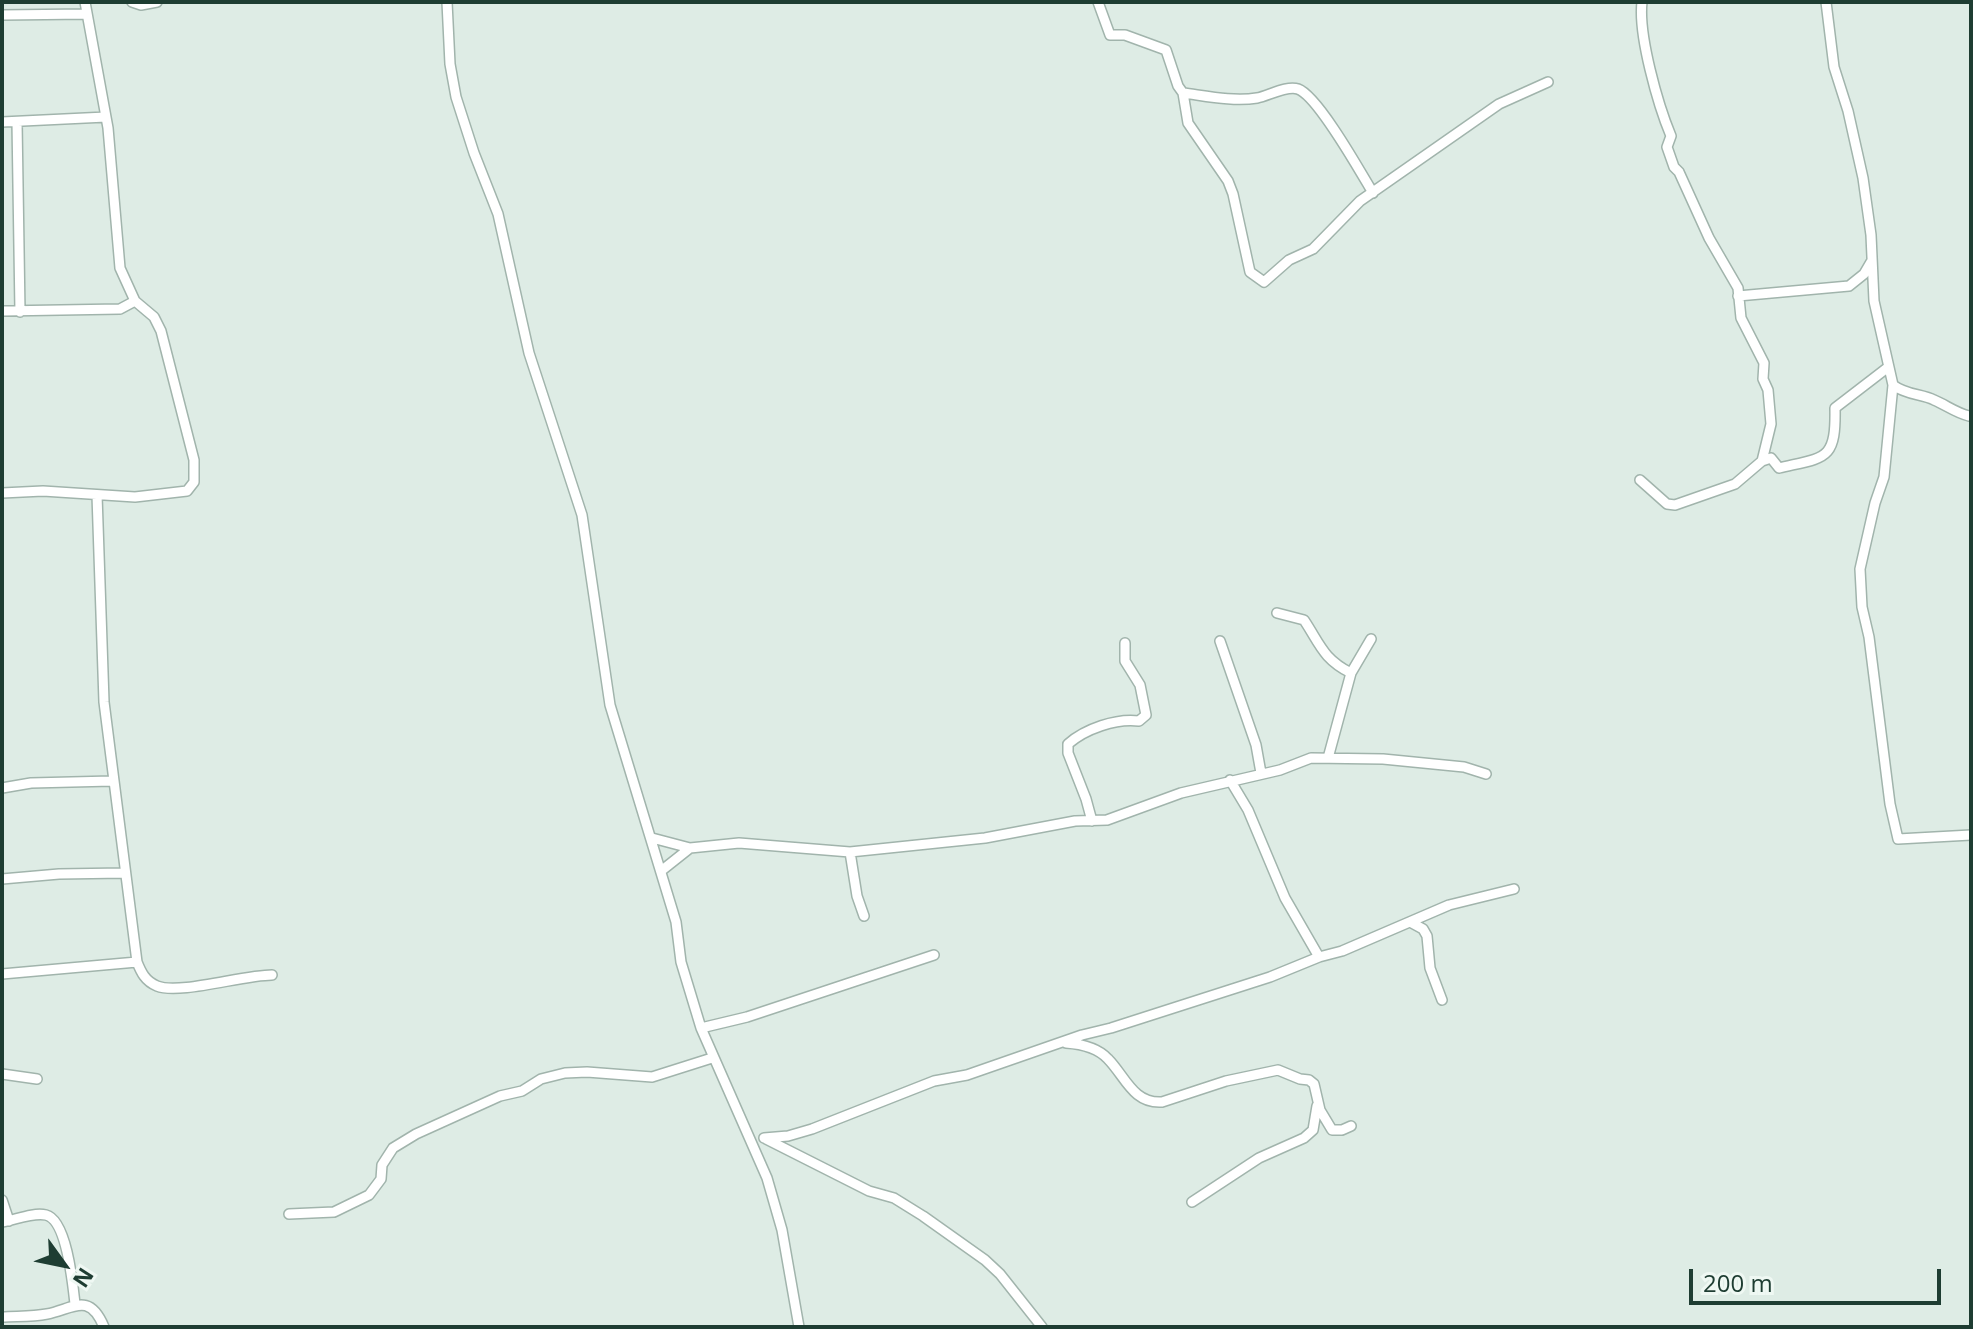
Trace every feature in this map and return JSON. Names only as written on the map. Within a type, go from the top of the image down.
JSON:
[{"type":"street","points":[[2,493],[43,491],[135,497],[187,491],[194,482],[194,460],[161,331],[154,317],[135,301],[120,268],[106,117],[85,2]]},
{"type":"street","points":[[132,2],[141,5],[157,2]]},
{"type":"street","points":[[447,2],[450,64],[456,97],[498,214],[529,353],[568,476],[578,497],[591,560],[610,705],[676,922],[681,962],[701,1028],[767,1178],[782,1230],[799,1327]]},
{"type":"street","points":[[1098,2],[1110,35],[1125,35],[1166,50],[1183,93],[1188,123],[1228,181],[1233,194],[1250,272],[1264,282],[1289,260],[1313,249],[1344,214],[1499,104],[1548,82]]},
{"type":"street","points":[[1642,2],[1643,31],[1659,106],[1671,136],[1667,147],[1709,238],[1738,288],[1738,311],[1745,331],[1764,363],[1763,379],[1768,390],[1771,424],[1762,461]]},
{"type":"street","points":[[1826,2],[1834,67],[1848,111],[1863,178],[1871,235],[1874,301],[1893,385],[1884,477],[1860,569],[1862,607],[1869,637],[1890,804],[1898,839],[1971,835]]},
{"type":"street","points":[[2,15],[87,14]]},
{"type":"street","points":[[1183,93],[1254,99],[1291,88],[1299,89],[1311,99],[1339,137],[1373,193]]},
{"type":"street","points":[[2,122],[106,117]]},
{"type":"street","points":[[17,122],[20,312]]},
{"type":"street","points":[[1738,296],[1849,286],[1864,274],[1871,262]]},
{"type":"street","points":[[2,311],[120,309],[135,301]]},
{"type":"street","points":[[1640,480],[1667,504],[1675,505],[1735,484],[1762,461],[1771,458],[1779,468],[1814,460],[1828,453],[1835,438],[1835,408],[1887,368]]},
{"type":"street","points":[[1893,385],[1899,390],[1928,397],[1955,413],[1969,416]]},
{"type":"street","points":[[97,495],[104,702],[137,962],[143,977],[158,987],[185,987],[252,975],[272,975]]},
{"type":"street","points":[[1277,613],[1304,620],[1320,648],[1337,665],[1351,673]]},
{"type":"street","points":[[1328,758],[1351,673],[1371,639]]},
{"type":"street","points":[[1220,641],[1256,745],[1261,773]]},
{"type":"street","points":[[1092,821],[1068,753],[1068,744],[1097,729],[1126,720],[1139,721],[1146,715],[1140,685],[1125,661],[1125,643]]},
{"type":"street","points":[[652,838],[690,848],[739,843],[850,852],[985,838],[1075,821],[1107,820],[1144,805],[1230,780],[1280,770],[1311,758],[1383,759],[1464,767],[1486,774]]},
{"type":"street","points":[[1230,780],[1248,810],[1285,898],[1319,957]]},
{"type":"street","points":[[2,788],[31,783],[112,781]]},
{"type":"street","points":[[661,871],[690,848]]},
{"type":"street","points":[[850,852],[857,896],[864,916]]},
{"type":"street","points":[[2,879],[124,873]]},
{"type":"street","points":[[764,1138],[800,1133],[934,1081],[967,1075],[1270,977],[1412,923],[1449,905],[1514,889]]},
{"type":"street","points":[[1412,923],[1423,929],[1427,936],[1430,968],[1442,1000]]},
{"type":"street","points":[[701,1028],[747,1017],[934,955]]},
{"type":"street","points":[[2,974],[137,962]]},
{"type":"street","points":[[1063,1042],[1079,1044],[1107,1058],[1131,1089],[1150,1103],[1278,1070],[1314,1084],[1320,1110],[1332,1130],[1351,1126]]},
{"type":"street","points":[[289,1214],[334,1212],[369,1195],[381,1179],[382,1165],[393,1148],[416,1134],[500,1096],[522,1091],[541,1079],[587,1072],[652,1077],[712,1058]]},
{"type":"street","points":[[2,1074],[37,1079]]},
{"type":"street","points":[[1192,1202],[1259,1158],[1304,1138],[1313,1130],[1317,1099]]},
{"type":"street","points":[[748,1132],[869,1191],[894,1198],[923,1216],[992,1267],[1042,1327]]},
{"type":"street","points":[[2,1200],[6,1222],[44,1214],[52,1218],[61,1234],[72,1272],[75,1304]]},
{"type":"street","points":[[2,1317],[48,1314],[75,1304],[87,1305],[100,1316],[104,1327]]}]
